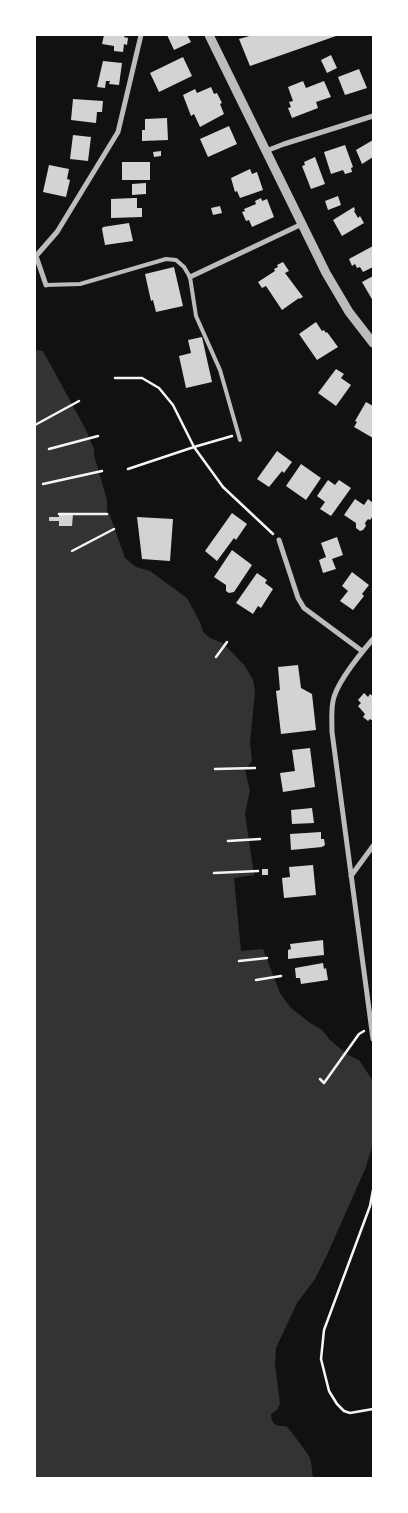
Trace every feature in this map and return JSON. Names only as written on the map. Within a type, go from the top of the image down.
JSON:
[{"type":"street","points":[[46,285],[36,256],[57,232],[118,132],[141,35]]},
{"type":"street","points":[[209,35],[326,274],[344,304],[373,343]]},
{"type":"street","points":[[266,151],[373,116]]},
{"type":"street","points":[[190,277],[302,224]]},
{"type":"street","points":[[279,540],[298,598],[304,608],[362,651]]},
{"type":"street","points":[[373,639],[362,651],[336,692],[331,711],[350,877],[372,1009],[371,1027],[373,1039]]},
{"type":"street","points":[[350,877],[373,846]]},
{"type":"lane","points":[[46,285],[80,284],[166,259],[176,260],[184,267],[190,277],[196,316],[220,370],[240,440]]},
{"type":"path","points":[[116,378],[142,378],[159,388],[173,405],[194,447],[223,487],[279,540]]},
{"type":"path","points":[[35,425],[78,401]]},
{"type":"path","points":[[128,469],[238,434]]},
{"type":"path","points":[[49,449],[98,436]]},
{"type":"path","points":[[43,484],[102,472]]},
{"type":"path","points":[[59,514],[107,514]]},
{"type":"path","points":[[72,551],[114,529]]},
{"type":"path","points":[[216,657],[227,642]]},
{"type":"path","points":[[215,769],[255,768]]},
{"type":"path","points":[[228,841],[260,839]]},
{"type":"path","points":[[214,872],[258,871]]},
{"type":"path","points":[[239,961],[267,958]]},
{"type":"path","points":[[256,980],[281,976]]},
{"type":"path","points":[[320,1080],[324,1083],[359,1034],[371,1027]]},
{"type":"path","points":[[373,1190],[371,1206],[324,1330],[321,1359],[329,1391],[336,1404],[344,1411],[350,1413],[373,1409]]},
{"type":"shaded area","points":[[35,350],[43,351],[85,428],[94,449],[107,500],[107,513],[109,513],[125,558],[136,567],[150,571],[187,598],[200,622],[203,632],[210,638],[223,643],[245,666],[253,680],[255,691],[250,744],[252,761],[245,770],[250,791],[245,813],[254,875],[234,878],[241,951],[263,949],[280,993],[290,1007],[322,1030],[330,1040],[348,1055],[359,1060],[373,1081],[373,1144],[366,1167],[327,1255],[315,1279],[297,1303],[276,1348],[275,1364],[280,1404],[277,1410],[271,1414],[271,1417],[275,1424],[288,1428],[306,1452],[311,1460],[313,1478],[35,1478]]},
{"type":"building","points":[[104,35],[125,35],[124,37],[128,38],[127,45],[124,44],[123,52],[114,51],[114,46],[102,44]]},
{"type":"building","points":[[167,35],[187,35],[191,42],[174,50]]},
{"type":"building","points":[[253,35],[339,35],[250,66],[239,39]]},
{"type":"building","points":[[331,55],[337,68],[327,73],[321,60]]},
{"type":"building","points":[[183,57],[192,76],[159,92],[150,73]]},
{"type":"building","points":[[103,61],[122,63],[119,85],[109,84],[110,81],[106,81],[105,88],[97,87]]},
{"type":"building","points":[[359,69],[367,88],[345,95],[338,77]]},
{"type":"building","points":[[303,81],[306,88],[324,81],[331,97],[316,102],[318,108],[292,118],[288,108],[291,107],[289,102],[293,101],[288,87]]},
{"type":"building","points":[[211,87],[214,94],[217,93],[222,103],[220,104],[224,114],[200,127],[194,114],[191,116],[183,95],[195,89],[197,93]]},
{"type":"building","points":[[73,99],[103,101],[102,112],[97,112],[96,123],[71,120]]},
{"type":"building","points":[[167,118],[168,140],[142,141],[145,119]]},
{"type":"building","points":[[229,126],[237,144],[208,157],[200,139]]},
{"type":"building","points":[[73,135],[91,137],[88,161],[70,159]]},
{"type":"building","points":[[373,140],[373,157],[362,164],[356,150]]},
{"type":"building","points":[[345,145],[353,167],[351,168],[352,172],[345,174],[343,170],[331,174],[324,152]]},
{"type":"building","points":[[161,151],[161,156],[154,157],[153,152]]},
{"type":"building","points":[[315,157],[325,184],[311,189],[302,166],[305,165],[304,162]]},
{"type":"building","points":[[122,162],[150,162],[150,180],[122,180]]},
{"type":"building","points":[[49,165],[69,169],[67,179],[70,180],[66,197],[43,192]]},
{"type":"building","points":[[250,169],[252,174],[257,172],[263,190],[240,198],[237,191],[235,192],[231,178]]},
{"type":"building","points":[[146,183],[146,194],[132,195],[132,184]]},
{"type":"building","points":[[338,196],[341,205],[328,210],[325,201]]},
{"type":"building","points":[[137,198],[137,208],[142,208],[142,217],[111,218],[111,199]]},
{"type":"building","points":[[261,198],[262,201],[267,199],[274,217],[252,227],[249,220],[246,221],[242,212],[245,211],[244,209],[256,204],[255,201]]},
{"type":"building","points":[[220,206],[222,213],[213,215],[211,208]]},
{"type":"building","points":[[354,207],[358,218],[360,216],[364,223],[342,236],[333,220]]},
{"type":"building","points":[[129,223],[133,241],[105,245],[103,227]]},
{"type":"building","points":[[373,246],[373,267],[363,272],[355,264],[352,266],[349,259]]},
{"type":"building","points":[[283,262],[289,271],[285,273],[303,297],[282,310],[266,286],[262,288],[258,282],[275,271],[274,269],[278,267],[277,265]]},
{"type":"building","points":[[174,267],[183,306],[156,312],[153,300],[151,301],[145,274]]},
{"type":"building","points":[[373,276],[373,301],[362,282]]},
{"type":"building","points":[[316,322],[322,331],[327,332],[338,347],[317,360],[299,334]]},
{"type":"building","points":[[202,337],[212,382],[186,388],[179,356],[191,353],[188,340]]},
{"type":"building","points":[[336,369],[344,374],[341,378],[351,385],[336,406],[318,393]]},
{"type":"building","points":[[366,402],[373,406],[373,438],[354,427],[357,422],[355,421]]},
{"type":"building","points":[[277,451],[292,462],[284,473],[282,471],[269,487],[257,479]]},
{"type":"building","points":[[301,464],[321,478],[306,500],[286,486]]},
{"type":"building","points":[[328,480],[335,485],[339,480],[351,488],[331,516],[320,509],[325,502],[317,496]]},
{"type":"building","points":[[355,499],[364,505],[368,499],[373,503],[373,516],[370,520],[368,519],[365,523],[366,526],[360,531],[356,528],[356,523],[344,515]]},
{"type":"building","points":[[232,513],[247,524],[236,540],[234,538],[217,561],[205,551]]},
{"type":"building","points":[[59,514],[73,514],[72,526],[59,526],[59,521],[49,521],[49,517],[59,517]]},
{"type":"building","points":[[137,517],[173,519],[170,561],[142,559]]},
{"type":"building","points":[[337,537],[343,555],[332,559],[336,569],[323,573],[319,560],[326,557],[321,543]]},
{"type":"building","points":[[232,550],[252,565],[234,592],[229,593],[226,591],[226,585],[214,577]]},
{"type":"building","points":[[352,572],[369,585],[362,594],[364,596],[353,610],[340,601],[348,591],[342,586]]},
{"type":"building","points":[[257,573],[267,580],[265,583],[273,589],[261,608],[258,606],[253,614],[236,603]]},
{"type":"building","points":[[298,665],[301,688],[312,694],[316,730],[281,734],[276,691],[280,690],[278,667]]},
{"type":"building","points":[[364,693],[368,697],[370,694],[373,696],[373,721],[370,719],[368,721],[363,717],[365,714],[358,706],[361,703],[358,700]]},
{"type":"building","points":[[310,748],[315,787],[283,792],[280,773],[295,771],[292,750]]},
{"type":"building","points":[[312,808],[314,823],[292,824],[291,810]]},
{"type":"building","points":[[321,832],[321,839],[324,839],[325,845],[322,847],[291,850],[290,834]]},
{"type":"building","points":[[313,865],[316,895],[284,898],[282,878],[290,877],[289,867]]},
{"type":"building","points":[[262,869],[268,869],[268,875],[262,875]]},
{"type":"building","points":[[323,940],[324,955],[288,959],[288,950],[291,949],[290,944]]},
{"type":"building","points":[[323,963],[328,980],[301,984],[300,978],[296,978],[295,968]]}]
